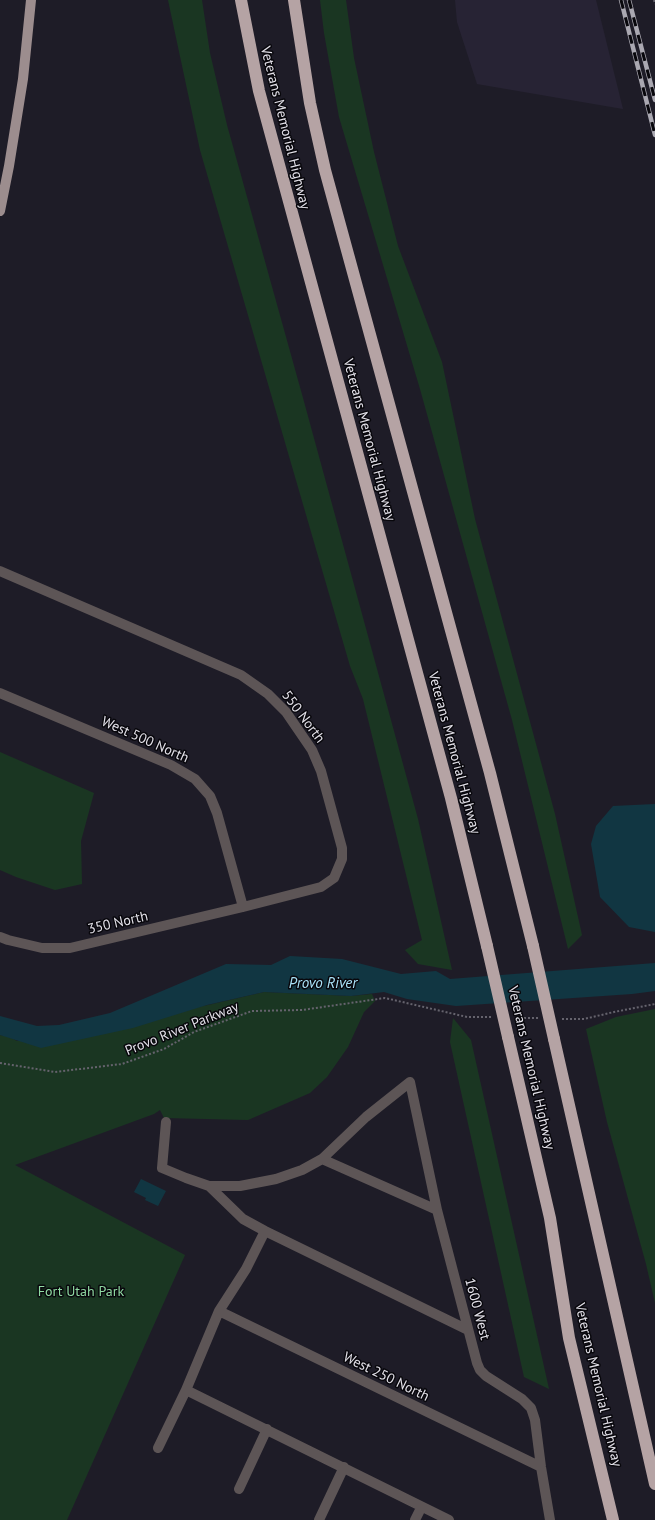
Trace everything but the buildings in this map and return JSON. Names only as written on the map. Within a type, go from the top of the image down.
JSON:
[{"type":"highway","name":"Veterans Memorial Highway","points":[[241,0],[259,91],[451,798],[550,1218],[569,1338],[613,1520]]},
{"type":"highway","name":"Veterans Memorial Highway","points":[[294,0],[310,103],[325,170],[490,773],[533,946],[655,1484]]},
{"type":"main road","points":[[0,211],[23,79],[31,0]]},
{"type":"street","name":"550 North","points":[[0,571],[241,675],[268,694],[286,712],[312,750],[321,771],[342,848],[342,859],[334,878],[320,886],[243,907]]},
{"type":"street","name":"West 500 North","points":[[0,693],[171,765],[195,779],[210,796],[218,813],[243,907]]},
{"type":"street","name":"350 North","points":[[0,937],[42,948],[70,948],[243,907]]},
{"type":"street","name":"1600 West","points":[[322,1159],[366,1117],[410,1082],[437,1210],[476,1363],[486,1376],[522,1400],[530,1408],[535,1420],[550,1520]]},
{"type":"street","points":[[166,1122],[162,1168],[209,1186],[240,1186],[276,1179],[302,1170],[322,1159],[437,1210]]},
{"type":"street","points":[[209,1186],[243,1219],[468,1330]]},
{"type":"street","points":[[158,1448],[186,1390],[219,1311],[246,1269],[265,1231]]},
{"type":"street","name":"West 250 North","points":[[219,1311],[541,1467]]},
{"type":"street","points":[[186,1390],[344,1467],[421,1508],[449,1520]]},
{"type":"street","points":[[239,1489],[267,1429]]},
{"type":"street","points":[[319,1520],[344,1467]]},
{"type":"street","points":[[415,1520],[421,1508]]},
{"type":"path","points":[[654,0],[655,4]]},
{"type":"path","name":"Provo River Parkway","points":[[0,1063],[55,1072],[122,1064],[164,1049],[194,1032],[252,1011],[302,1010],[385,998],[467,1017],[499,1018]]},
{"type":"path","points":[[561,1019],[584,1019],[655,1004]]},
{"type":"path","points":[[514,1018],[545,1019]]},
{"type":"shaded area","points":[[455,0],[596,0],[623,109],[477,84],[457,22]]},
{"type":"green space","points":[[168,0],[202,0],[210,53],[227,125],[418,819],[452,970],[418,964],[405,950],[422,940],[363,699],[350,666],[200,150]]},
{"type":"green space","points":[[320,0],[346,0],[354,58],[374,152],[398,246],[442,362],[475,519],[555,814],[582,935],[568,949],[512,720],[420,389],[339,117],[324,33]]},
{"type":"green space","points":[[0,752],[94,793],[81,841],[82,884],[55,890],[0,870]]},
{"type":"green space","name":"Fort Utah Park","points":[[264,992],[351,996],[372,994],[375,1001],[364,1012],[348,1047],[327,1077],[310,1093],[248,1120],[164,1118],[160,1110],[154,1114],[15,1165],[185,1255],[67,1520],[0,1520],[0,1035],[10,1037],[17,1041],[208,1005]]},
{"type":"green space","points":[[655,1009],[655,1303],[646,1264],[607,1122],[586,1029],[616,1017]]},
{"type":"green space","points":[[453,1018],[471,1040],[549,1389],[524,1377],[450,1042]]},
{"type":"water","points":[[655,804],[655,932],[629,927],[600,897],[591,844],[596,826],[613,806]]},
{"type":"water","name":"Provo River","points":[[290,956],[342,959],[401,974],[436,971],[450,979],[655,963],[655,991],[632,994],[456,1006],[407,999],[384,992],[351,996],[264,992],[207,1005],[133,1028],[41,1048],[0,1035],[0,1016],[37,1026],[59,1025],[110,1013],[226,964],[271,965]]},
{"type":"water","points":[[141,1179],[166,1191],[158,1206],[145,1200],[146,1198],[134,1192]]},
{"type":"railway","points":[[621,0],[655,135]]},
{"type":"railway","points":[[629,0],[655,100]]}]
